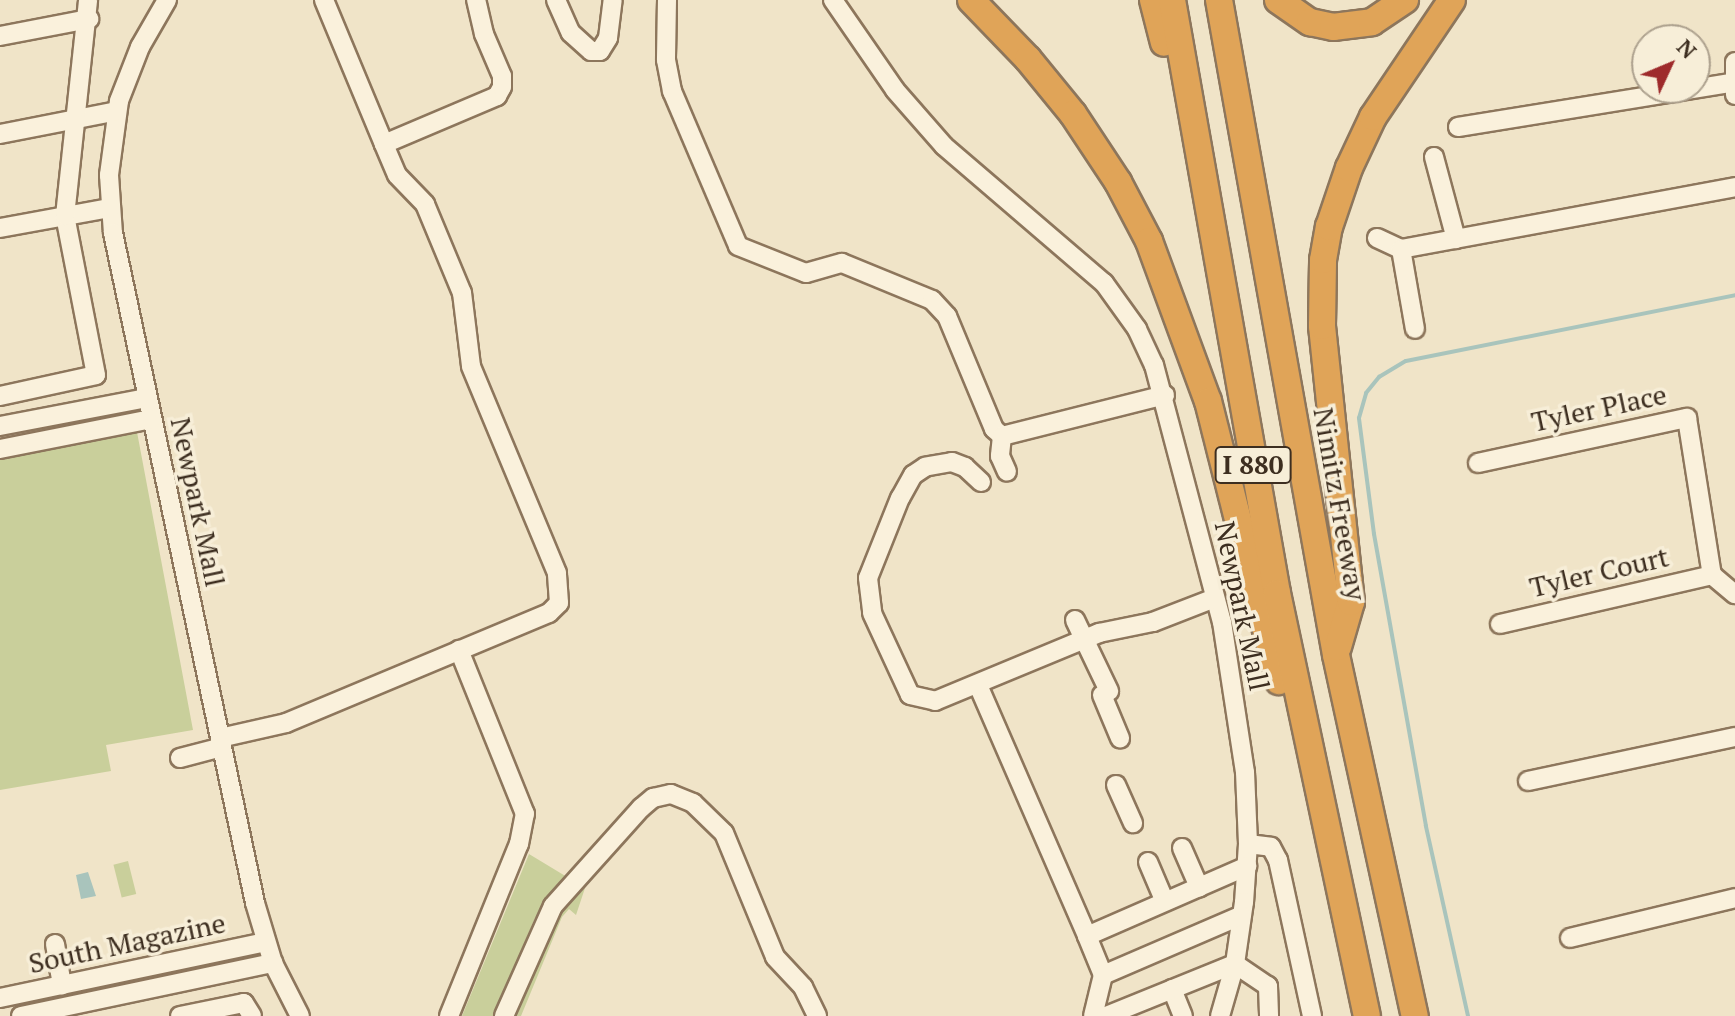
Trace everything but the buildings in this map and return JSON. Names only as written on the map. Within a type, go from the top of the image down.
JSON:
[{"type":"highway","points":[[971,0],[1028,59],[1088,136],[1134,211],[1162,273],[1208,401],[1256,598],[1347,927]]},
{"type":"highway","points":[[1153,0],[1214,239]]},
{"type":"highway","name":"I 880","points":[[1172,0],[1277,593],[1367,1016]]},
{"type":"highway","name":"Nimitz Freeway","points":[[1219,0],[1336,655],[1415,1016]]},
{"type":"highway","points":[[1278,0],[1310,22],[1333,27],[1372,22],[1405,0]]},
{"type":"highway","points":[[1336,655],[1351,602],[1322,326],[1325,249],[1337,197],[1373,117],[1452,0]]},
{"type":"street","name":"Newpark Mall","points":[[167,0],[140,47],[117,111],[109,164],[110,208],[147,398],[265,942],[300,1016]]},
{"type":"street","points":[[180,758],[286,723],[553,611],[559,603],[561,588],[473,373],[459,284],[425,204],[397,175],[324,0]]},
{"type":"street","points":[[384,144],[497,96],[502,87],[502,76],[484,34],[476,0]]},
{"type":"street","points":[[556,0],[571,33],[591,51],[600,51],[608,38],[613,0]]},
{"type":"street","points":[[667,0],[666,60],[672,91],[738,246],[806,273],[842,263],[932,300],[947,316],[994,429],[1002,436]]},
{"type":"street","name":"Newpark Mall","points":[[833,0],[895,90],[944,146],[1080,259],[1116,297],[1146,346],[1165,395],[1215,598],[1240,735],[1247,866],[1235,964],[1220,1016]]},
{"type":"street","points":[[0,36],[89,9],[65,216],[96,375],[0,396]]},
{"type":"street","points":[[1458,127],[1734,86],[1735,62]]},
{"type":"street","points":[[0,134],[117,111]]},
{"type":"street","points":[[1434,157],[1456,239]]},
{"type":"street","points":[[1377,238],[1401,249],[1735,187]]},
{"type":"street","points":[[0,228],[110,208]]},
{"type":"street","points":[[1401,249],[1415,329]]},
{"type":"street","points":[[1002,436],[1165,395]]},
{"type":"street","points":[[0,426],[147,398]]},
{"type":"street","name":"Tyler Place","points":[[1478,463],[1687,418],[1712,575]]},
{"type":"street","points":[[0,449],[152,419]]},
{"type":"street","points":[[1002,436],[1000,456],[1007,472]]},
{"type":"street","points":[[981,482],[965,467],[952,462],[925,467],[913,475],[873,563],[867,588],[872,613],[910,695],[935,701],[1084,638],[1153,622],[1215,598]]},
{"type":"street","points":[[1712,575],[1735,594]]},
{"type":"street","name":"Tyler Court","points":[[1500,624],[1712,575]]},
{"type":"street","points":[[1075,620],[1106,693],[1120,738]]},
{"type":"street","points":[[449,1016],[519,844],[525,814],[459,650]]},
{"type":"street","points":[[978,685],[1103,975],[1093,1016]]},
{"type":"street","points":[[1528,781],[1735,737]]},
{"type":"street","points":[[1116,785],[1133,823]]},
{"type":"street","points":[[504,1016],[553,906],[641,808],[653,798],[671,794],[693,803],[724,833],[775,957],[803,987],[817,1016]]},
{"type":"street","points":[[1248,844],[1271,847],[1278,860],[1312,1016]]},
{"type":"street","points":[[1182,848],[1199,887]]},
{"type":"street","points":[[1148,862],[1165,902]]},
{"type":"street","points":[[1087,936],[1247,866]]},
{"type":"street","points":[[1570,938],[1735,898]]},
{"type":"street","points":[[1103,975],[1242,915]]},
{"type":"street","name":"South Magazine","points":[[0,998],[265,942]]},
{"type":"street","points":[[55,944],[62,985]]},
{"type":"street","name":"South Magazine","points":[[21,1016],[273,963]]},
{"type":"street","points":[[1106,1016],[1134,1011],[1172,989],[1235,964],[1268,986],[1269,1016]]},
{"type":"street","points":[[1172,989],[1183,1016]]},
{"type":"street","points":[[180,1016],[244,1003],[252,1016]]},
{"type":"green space","points":[[137,432],[193,730],[106,745],[111,771],[0,790],[0,457]]},
{"type":"green space","points":[[529,854],[567,877],[535,918],[493,1016],[462,1016]]},
{"type":"green space","points":[[128,861],[136,894],[122,898],[113,865]]},
{"type":"green space","points":[[585,888],[576,915],[569,909],[562,917],[521,1016],[514,1016],[555,919]]},
{"type":"water","points":[[88,872],[96,896],[81,899],[76,875]]},
{"type":"waterway","points":[[1468,1016],[1426,826],[1374,534],[1359,418],[1366,393],[1379,377],[1406,361],[1735,295]]}]
